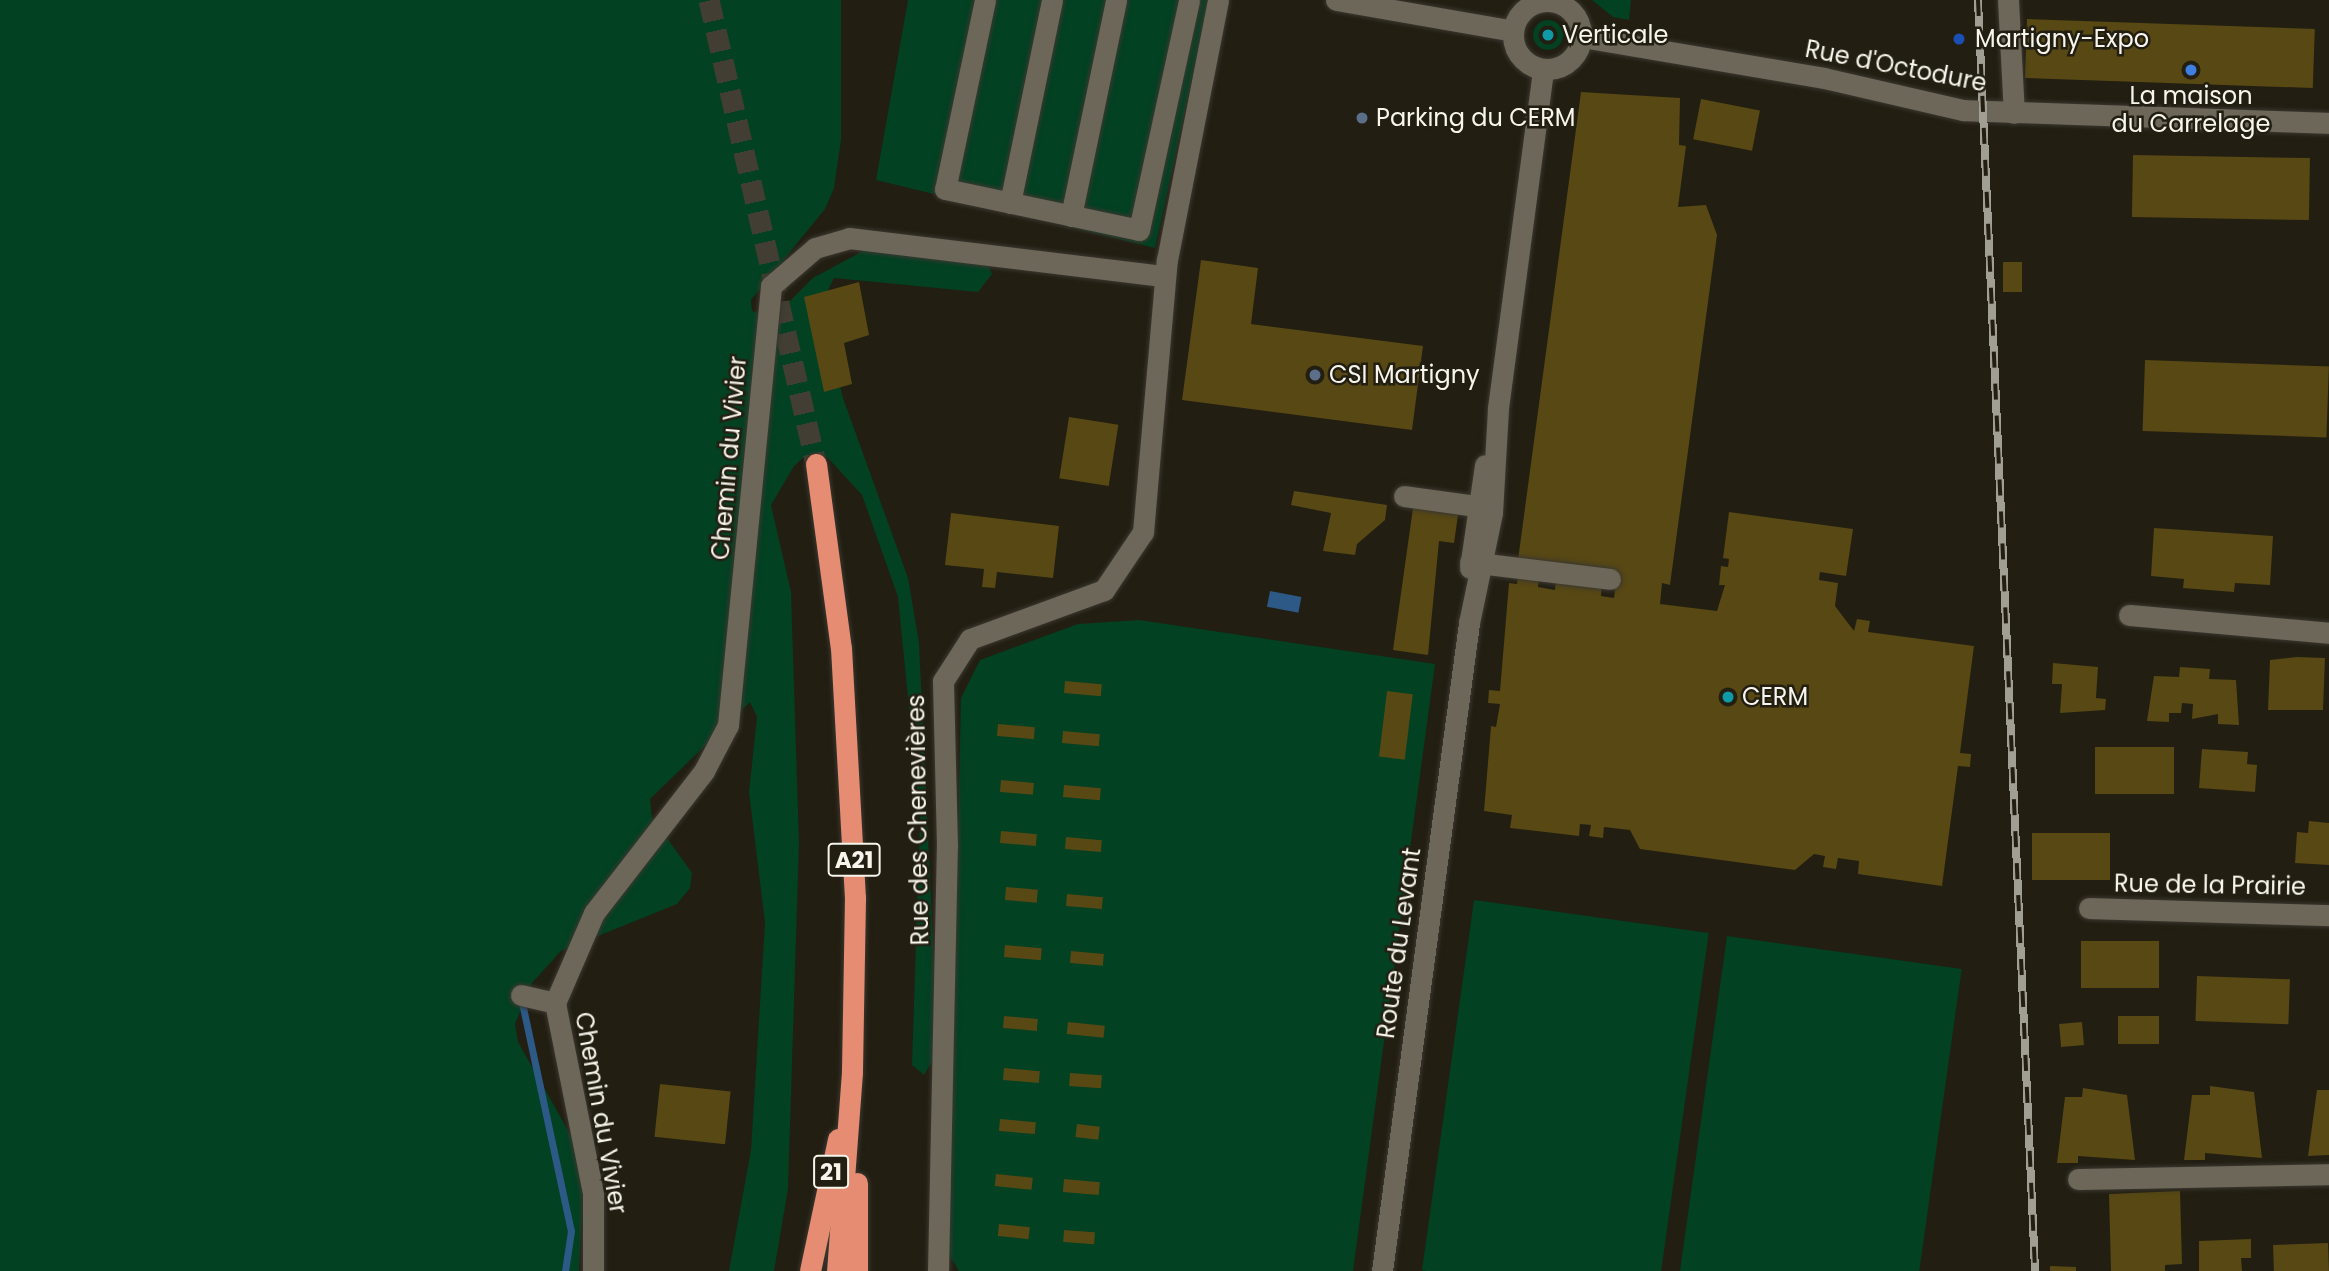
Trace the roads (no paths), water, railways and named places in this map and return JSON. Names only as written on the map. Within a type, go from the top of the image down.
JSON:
[{"type":"highway","name":"A21","points":[[816,464],[848,739],[852,1072],[836,1271]]},
{"type":"highway","name":"21","points":[[810,1271],[852,1072]]},
{"type":"highway","name":"21","points":[[852,1072],[857,1271]]},
{"type":"street","points":[[985,0],[944,189],[1139,230],[1189,0]]},
{"type":"street","points":[[1010,203],[1052,0]]},
{"type":"street","points":[[1072,215],[1116,0]]},
{"type":"street","points":[[1165,276],[1219,0]]},
{"type":"street","points":[[1336,0],[1513,31]]},
{"type":"street","points":[[2008,0],[2014,113]]},
{"type":"street","points":[[1553,1],[1573,12],[1582,37],[1572,59],[1543,69],[1520,56],[1513,31],[1528,6],[1553,1]]},
{"type":"street","name":"Rue d'Octodure","points":[[1582,37],[1861,85],[1952,108],[2014,113],[2329,123]]},
{"type":"street","name":"Route du Levant","points":[[1382,1271],[1543,69]]},
{"type":"street","name":"Chemin du Vivier","points":[[593,1271],[593,1193],[563,1070],[555,1003],[594,913],[704,771],[728,725],[760,448],[766,297],[781,273],[815,248],[849,238],[1165,276]]},
{"type":"street","name":"Rue des Chenevières","points":[[938,1271],[947,859],[943,681],[970,639],[1086,601],[1104,590],[1134,551],[1147,511],[1165,276]]},
{"type":"street","name":"Route du Levant","points":[[1477,563],[1476,506],[1498,408]]},
{"type":"street","points":[[1404,496],[1476,506]]},
{"type":"street","points":[[1477,563],[1610,579]]},
{"type":"street","points":[[2129,615],[2329,633]]},
{"type":"street","name":"Rue de la Prairie","points":[[2089,908],[2329,915]]},
{"type":"street","points":[[521,995],[555,1003]]},
{"type":"street","points":[[2078,1179],[2329,1174]]},
{"type":"water","points":[[1270,591],[1301,597],[1298,613],[1267,607]]},
{"type":"waterway","points":[[521,998],[571,1231],[565,1271]]},
{"type":"tunnel","points":[[709,0],[816,464]]},
{"type":"railway","points":[[1978,0],[2035,1271]]},
{"type":"place","name":"Verticale","points":[[1548,35]]},
{"type":"place","name":"Martigny-Expo","points":[[1959,39]]},
{"type":"place","name":"La maison du Carrelage","points":[[2191,70]]},
{"type":"place","name":"Parking du CERM","points":[[1362,118]]},
{"type":"place","name":"CSI Martigny","points":[[1315,375]]},
{"type":"place","name":"CERM","points":[[1728,697]]}]
